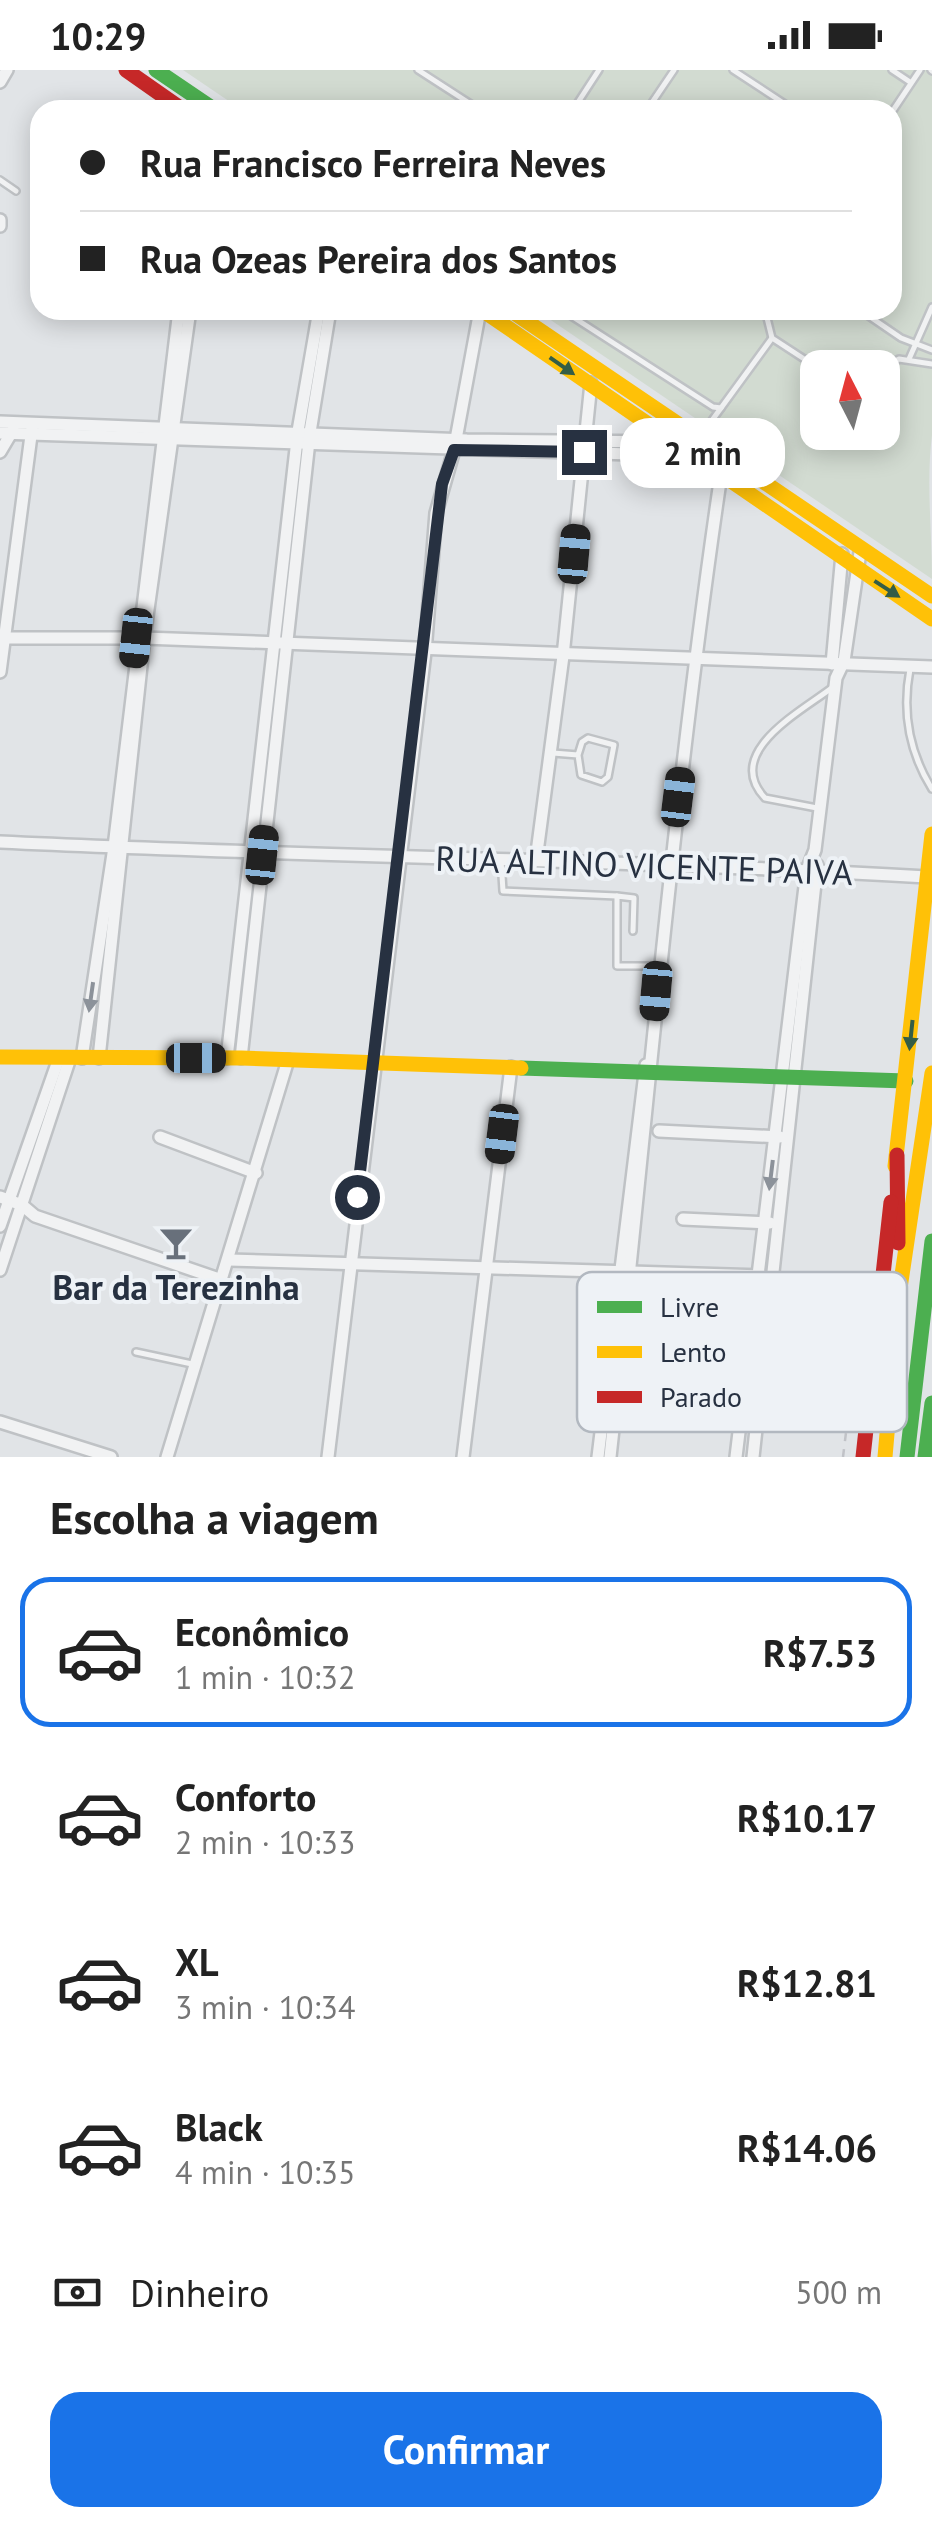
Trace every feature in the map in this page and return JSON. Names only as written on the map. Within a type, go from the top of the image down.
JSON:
[{"type":"main road","points":[[126,70],[169,100]]},
{"type":"main road","points":[[156,70],[200,100]]},
{"type":"main road","points":[[187,100],[191,94]]},
{"type":"main road","points":[[495,320],[721,474],[843,549]]},
{"type":"main road","points":[[525,320],[724,454],[932,619]]},
{"type":"main road","points":[[858,560],[932,596]]},
{"type":"main road","points":[[884,1272],[932,834]]},
{"type":"main road","points":[[0,1057],[648,1068],[906,1081]]},
{"type":"main road","points":[[902,1272],[932,1073]]},
{"type":"main road","points":[[897,1155],[899,1272]]},
{"type":"main road","points":[[906,1457],[932,1240]]},
{"type":"main road","points":[[925,1457],[932,1403]]},
{"type":"main road","points":[[863,1457],[866,1432]]},
{"type":"main road","points":[[886,1457],[888,1432]]},
{"type":"street","points":[[0,82],[6,70]]},
{"type":"street","points":[[168,435],[178,320]]},
{"type":"street","points":[[100,1058],[140,638],[188,320]]},
{"type":"street","points":[[234,1058],[317,320]]},
{"type":"street","points":[[303,437],[328,320]]},
{"type":"street","points":[[328,1457],[372,1062],[425,652],[438,498],[454,444],[479,320]]},
{"type":"street","points":[[536,860],[563,656],[593,367]]},
{"type":"street","points":[[0,422],[10,430],[454,444],[584,446],[674,442]]},
{"type":"street","points":[[0,672],[32,429]]},
{"type":"street","points":[[0,452],[10,430]]},
{"type":"street","points":[[584,446],[696,456]]},
{"type":"street","points":[[624,1272],[695,659],[724,454]]},
{"type":"street","points":[[836,682],[830,660],[843,549]]},
{"type":"street","points":[[773,1272],[789,1138],[789,1078],[815,850],[836,682],[844,661],[858,560]]},
{"type":"street","points":[[2,638],[140,638],[425,652],[830,660],[932,667]]},
{"type":"street","name":"RUA ALTINO VICENTE PAIVA","points":[[0,842],[257,855],[536,860],[927,877]]},
{"type":"street","points":[[5,1218],[22,1205],[70,1058],[118,848]]},
{"type":"street","points":[[0,1270],[5,1199],[70,1058]]},
{"type":"street","points":[[166,1457],[288,1060]]},
{"type":"street","points":[[463,1457],[511,1067]]},
{"type":"street","points":[[758,1272],[775,1137],[789,1078]]},
{"type":"street","points":[[659,1131],[789,1138]]},
{"type":"street","points":[[160,1137],[256,1173]]},
{"type":"street","points":[[5,1199],[22,1205],[35,1216],[222,1280]]},
{"type":"street","points":[[5,1218],[35,1216]]},
{"type":"street","points":[[683,1219],[779,1224]]},
{"type":"street","points":[[229,1260],[681,1272]]},
{"type":"street","points":[[0,1422],[111,1457]]},
{"type":"street","points":[[598,1457],[601,1432]]},
{"type":"street","points":[[610,1457],[612,1432]]},
{"type":"street","points":[[736,1457],[739,1432]]},
{"type":"street","points":[[753,1457],[756,1432]]},
{"type":"lane","points":[[418,70],[464,100]]},
{"type":"lane","points":[[580,100],[599,70]]},
{"type":"lane","points":[[654,100],[674,70]]},
{"type":"lane","points":[[733,70],[779,100]]},
{"type":"lane","points":[[892,70],[911,83]]},
{"type":"lane","points":[[900,100],[920,70]]},
{"type":"lane","points":[[0,180],[16,190]]},
{"type":"lane","points":[[909,359],[932,307]]},
{"type":"lane","points":[[577,320],[706,406],[721,408]]},
{"type":"lane","points":[[768,320],[772,338],[800,356]]},
{"type":"lane","points":[[876,320],[913,344],[932,350]]},
{"type":"lane","points":[[699,438],[772,338]]},
{"type":"lane","points":[[900,362],[909,359],[932,364]]},
{"type":"lane","points":[[911,666],[908,724],[917,761],[932,789]]},
{"type":"lane","points":[[820,808],[765,798],[754,782],[754,761],[764,740],[836,682]]},
{"type":"lane","points":[[588,738],[610,740],[614,745],[608,778],[602,782],[580,776],[578,755],[582,742],[588,738]]},
{"type":"lane","points":[[550,753],[578,755]]},
{"type":"lane","points":[[501,860],[503,891],[634,898],[632,931]]},
{"type":"lane","points":[[617,896],[617,966],[658,966]]},
{"type":"lane","points":[[136,1352],[195,1365]]},
{"type":"shaded area","points":[[183,70],[932,70],[932,579],[551,320],[902,320],[902,100],[227,100]]},
{"type":"traffic: fast","points":[[156,70],[200,100]]},
{"type":"traffic: fast","points":[[521,1068],[906,1081]]},
{"type":"traffic: fast","points":[[907,1457],[932,1241]]},
{"type":"traffic: fast","points":[[925,1457],[932,1403]]},
{"type":"traffic: slow","points":[[497,320],[932,619]]},
{"type":"traffic: slow","points":[[525,320],[932,596]]},
{"type":"traffic: slow","points":[[895,1166],[932,834]]},
{"type":"traffic: slow","points":[[0,1057],[241,1058],[521,1068]]},
{"type":"traffic: slow","points":[[902,1272],[932,1073]]},
{"type":"traffic: slow","points":[[885,1457],[887,1432]]},
{"type":"traffic: jam","points":[[126,70],[169,100]]},
{"type":"traffic: jam","points":[[897,1155],[898,1243]]},
{"type":"traffic: jam","points":[[883,1272],[891,1202]]},
{"type":"traffic: jam","points":[[863,1457],[866,1432]]},
{"type":"place","name":"Bar da Terezinha","points":[[176,1243]]},
{"type":"route","points":[[357,1197],[425,652],[434,529],[442,484],[454,450],[584,452]]}]
